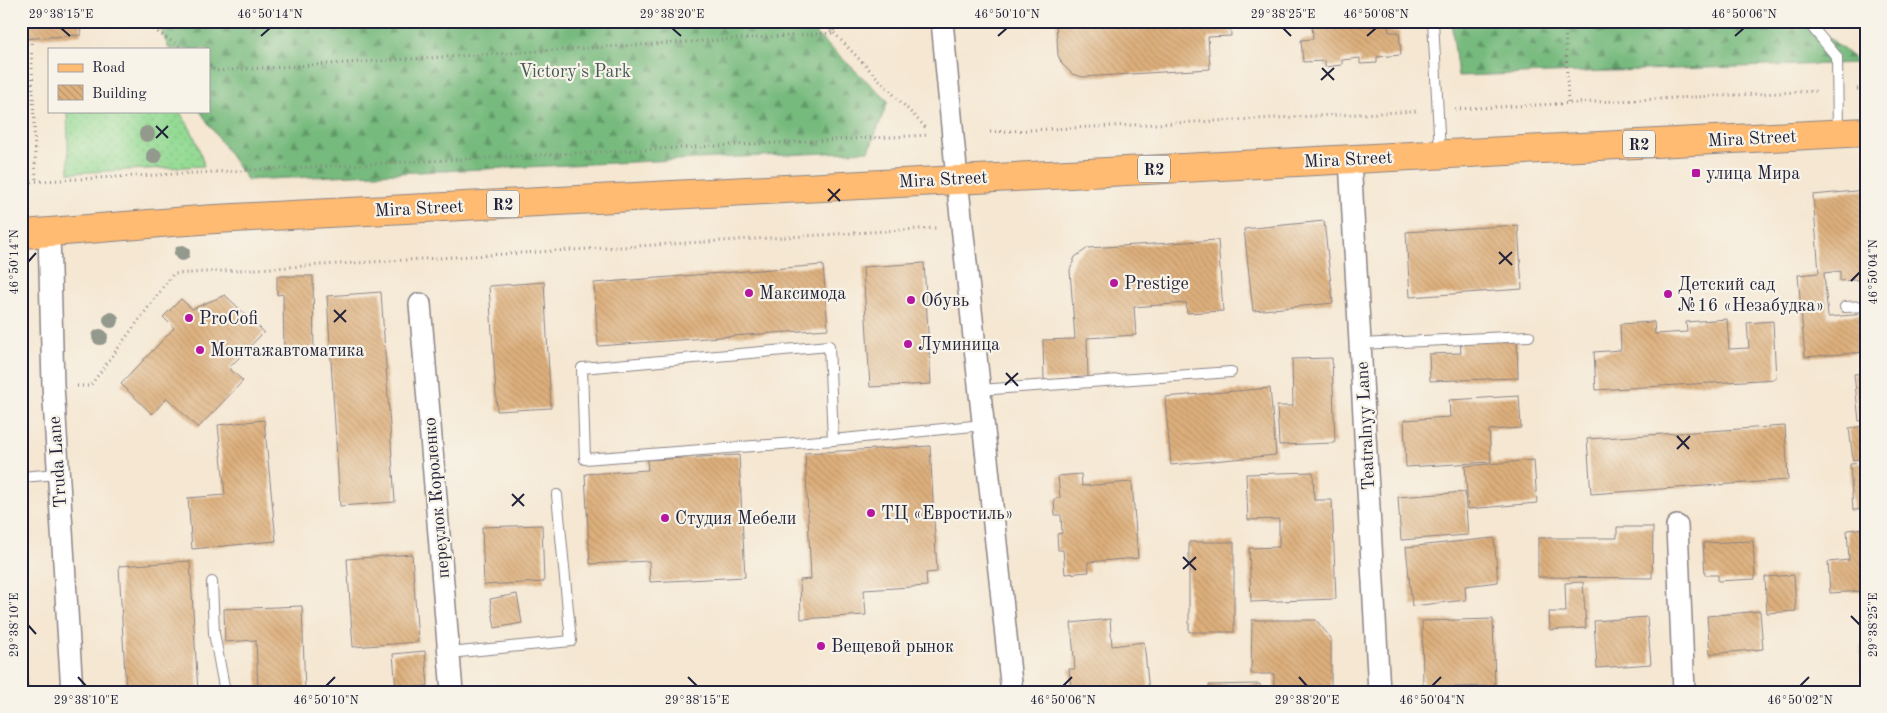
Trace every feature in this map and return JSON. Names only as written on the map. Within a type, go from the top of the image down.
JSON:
[{"type":"main road","name":"Mira Street","points":[[21,234],[212,220],[1866,132]]},
{"type":"street","points":[[942,21],[1012,692]]},
{"type":"street","name":"Teatralnyy Lane","points":[[1350,160],[1379,692]]},
{"type":"street","name":"Truda Lane","points":[[49,232],[53,385],[72,692]]},
{"type":"street","name":"переулок Короленко","points":[[420,304],[452,692]]},
{"type":"street","points":[[1677,526],[1684,692]]},
{"type":"lane","points":[[1433,21],[1440,154]]},
{"type":"lane","points":[[1807,21],[1837,57],[1838,134]]},
{"type":"lane","points":[[1845,307],[1866,306]]},
{"type":"lane","points":[[1360,344],[1529,336]]},
{"type":"lane","points":[[833,440],[829,346],[582,368],[585,458],[833,440],[983,425]]},
{"type":"lane","points":[[980,390],[1231,372]]},
{"type":"lane","points":[[21,477],[58,474]]},
{"type":"lane","points":[[449,653],[571,641],[557,495]]},
{"type":"lane","points":[[212,582],[214,633],[225,692]]},
{"type":"path","points":[[142,21],[181,48]]},
{"type":"path","points":[[21,182],[932,135],[834,33],[818,21]]},
{"type":"path","points":[[833,21],[834,33]]},
{"type":"path","points":[[1565,21],[1568,103]]},
{"type":"path","points":[[210,67],[215,71],[834,33]]},
{"type":"path","points":[[31,38],[36,181]]},
{"type":"path","points":[[53,385],[90,386],[173,274],[936,228]]},
{"type":"green space","name":"Victory's Park","points":[[157,21],[802,21],[888,101],[869,151],[247,180],[201,112],[210,112],[210,48],[169,48]]},
{"type":"green space","points":[[1451,21],[1809,21],[1860,63],[1458,76]]},
{"type":"green space","points":[[67,112],[180,112],[194,137],[204,166],[69,173]]},
{"type":"building","points":[[80,21],[81,35],[21,39],[21,23]]},
{"type":"building","points":[[1056,21],[1230,21],[1231,36],[1208,37],[1210,69],[1083,77],[1072,74],[1062,64],[1058,55]]},
{"type":"building","points":[[1312,21],[1388,21],[1389,32],[1399,32],[1401,55],[1377,57],[1377,63],[1360,64],[1360,58],[1342,60],[1342,65],[1325,67],[1325,61],[1303,62],[1301,40],[1313,39]]},
{"type":"building","points":[[1866,190],[1866,279],[1840,281],[1840,271],[1824,273],[1828,317],[1866,314],[1866,352],[1805,357],[1798,275],[1819,273],[1813,195]]},
{"type":"building","points":[[1324,221],[1333,303],[1253,311],[1244,229]]},
{"type":"building","points":[[1518,225],[1522,289],[1410,297],[1406,232]]},
{"type":"building","points":[[1218,240],[1223,311],[1187,313],[1186,303],[1134,307],[1136,335],[1087,338],[1088,378],[1044,380],[1043,340],[1075,339],[1070,270],[1075,257],[1088,248]]},
{"type":"building","points":[[924,263],[931,384],[870,387],[863,267]]},
{"type":"building","points":[[823,265],[828,329],[598,346],[594,283]]},
{"type":"building","points":[[277,276],[313,276],[314,357],[302,357],[302,348],[284,349],[283,294],[277,295]]},
{"type":"building","points":[[544,282],[551,408],[497,411],[489,286]]},
{"type":"building","points":[[381,292],[395,502],[340,506],[327,296]]},
{"type":"building","name":"Монтажавтоматика","points":[[225,295],[264,332],[229,368],[243,381],[198,428],[167,398],[152,414],[121,384],[174,328],[163,317],[181,299],[192,309]]},
{"type":"building","points":[[1727,319],[1729,349],[1749,348],[1747,323],[1773,321],[1776,379],[1596,390],[1594,352],[1621,350],[1620,324],[1654,322],[1655,334],[1687,332],[1686,322]]},
{"type":"building","points":[[1517,337],[1518,378],[1430,381],[1429,354],[1461,353],[1460,340]]},
{"type":"building","points":[[1332,358],[1335,443],[1279,445],[1277,406],[1293,406],[1292,359]]},
{"type":"building","points":[[1866,373],[1866,420],[1859,421],[1854,374]]},
{"type":"building","points":[[1270,388],[1276,455],[1171,465],[1165,397]]},
{"type":"building","points":[[1519,396],[1521,428],[1489,430],[1491,462],[1406,467],[1404,420],[1450,417],[1449,400]]},
{"type":"building","points":[[264,420],[276,541],[192,549],[188,498],[225,495],[218,425]]},
{"type":"building","points":[[1785,426],[1788,480],[1591,494],[1587,439]]},
{"type":"building","points":[[1866,426],[1866,458],[1853,460],[1849,428]]},
{"type":"building","name":"ТЦ «Евростиль»","points":[[930,446],[937,572],[926,573],[927,586],[864,590],[866,615],[801,619],[800,580],[811,579],[805,453]]},
{"type":"building","name":"Студия Мебели","points":[[739,455],[745,577],[650,582],[649,561],[590,564],[585,474],[648,470],[647,460]]},
{"type":"building","points":[[1534,460],[1537,503],[1468,509],[1465,466]]},
{"type":"building","points":[[1866,463],[1866,509],[1853,510],[1850,464]]},
{"type":"building","points":[[1313,472],[1314,500],[1332,500],[1336,599],[1251,602],[1249,548],[1279,547],[1279,519],[1248,520],[1246,474]]},
{"type":"building","points":[[1081,474],[1082,486],[1132,482],[1138,558],[1088,562],[1089,572],[1065,574],[1063,550],[1058,550],[1057,534],[1062,533],[1061,515],[1055,515],[1054,499],[1060,498],[1058,476]]},
{"type":"building","points":[[1465,492],[1468,535],[1401,540],[1398,497]]},
{"type":"building","points":[[542,525],[544,582],[484,585],[482,527]]},
{"type":"building","points":[[1617,527],[1653,527],[1652,578],[1538,577],[1538,538],[1617,538]]},
{"type":"building","points":[[1866,528],[1866,591],[1830,593],[1828,562],[1849,560],[1847,530]]},
{"type":"building","points":[[1494,538],[1498,582],[1465,586],[1466,600],[1412,606],[1406,547]]},
{"type":"building","points":[[1753,541],[1755,579],[1718,581],[1718,575],[1705,575],[1703,543]]},
{"type":"building","points":[[1189,542],[1234,542],[1234,632],[1189,632]]},
{"type":"building","points":[[412,554],[418,642],[353,647],[347,559]]},
{"type":"building","points":[[190,561],[198,692],[126,692],[119,566]]},
{"type":"building","points":[[1794,575],[1796,611],[1767,613],[1765,577]]},
{"type":"building","points":[[1583,582],[1586,628],[1550,630],[1549,612],[1566,612],[1565,583]]},
{"type":"building","points":[[517,594],[522,623],[495,628],[490,599]]},
{"type":"building","points":[[302,606],[305,692],[258,692],[256,640],[225,642],[224,609]]},
{"type":"building","points":[[1760,611],[1763,649],[1710,654],[1707,616]]},
{"type":"building","points":[[21,612],[23,612],[27,692],[21,692]]},
{"type":"building","points":[[1647,617],[1651,664],[1597,668],[1594,621]]},
{"type":"building","points":[[1110,619],[1112,646],[1144,642],[1149,692],[1077,692],[1077,687],[1071,688],[1069,669],[1075,669],[1071,623]]},
{"type":"building","points":[[1493,619],[1495,686],[1423,688],[1422,621]]},
{"type":"building","points":[[1252,620],[1316,620],[1331,638],[1331,688],[1353,688],[1353,692],[1274,692],[1274,674],[1251,674]]},
{"type":"building","points":[[1866,645],[1866,673],[1861,674],[1860,646]]},
{"type":"building","points":[[425,651],[428,686],[396,689],[393,654]]},
{"type":"building","points":[[1260,684],[1260,692],[1209,692],[1209,685]]},
{"type":"building","points":[[1767,687],[1767,692],[1714,692],[1714,690]]},
{"type":"place","name":"улица Мира","points":[[1696,173]]},
{"type":"place","name":"Prestige","points":[[1114,283]]},
{"type":"place","name":"Максимода","points":[[749,293]]},
{"type":"place","name":"Детский сад №16 «Незабудка»","points":[[1668,294]]},
{"type":"place","name":"Обувь","points":[[911,300]]},
{"type":"place","name":"ProCofi","points":[[189,318]]},
{"type":"place","name":"Луминица","points":[[908,344]]},
{"type":"place","name":"Монтажавтоматика","points":[[200,350]]},
{"type":"place","name":"ТЦ «Евростиль»","points":[[871,513]]},
{"type":"place","name":"Студия Мебели","points":[[665,518]]},
{"type":"place","name":"Вещевой рынок","points":[[821,646]]}]
